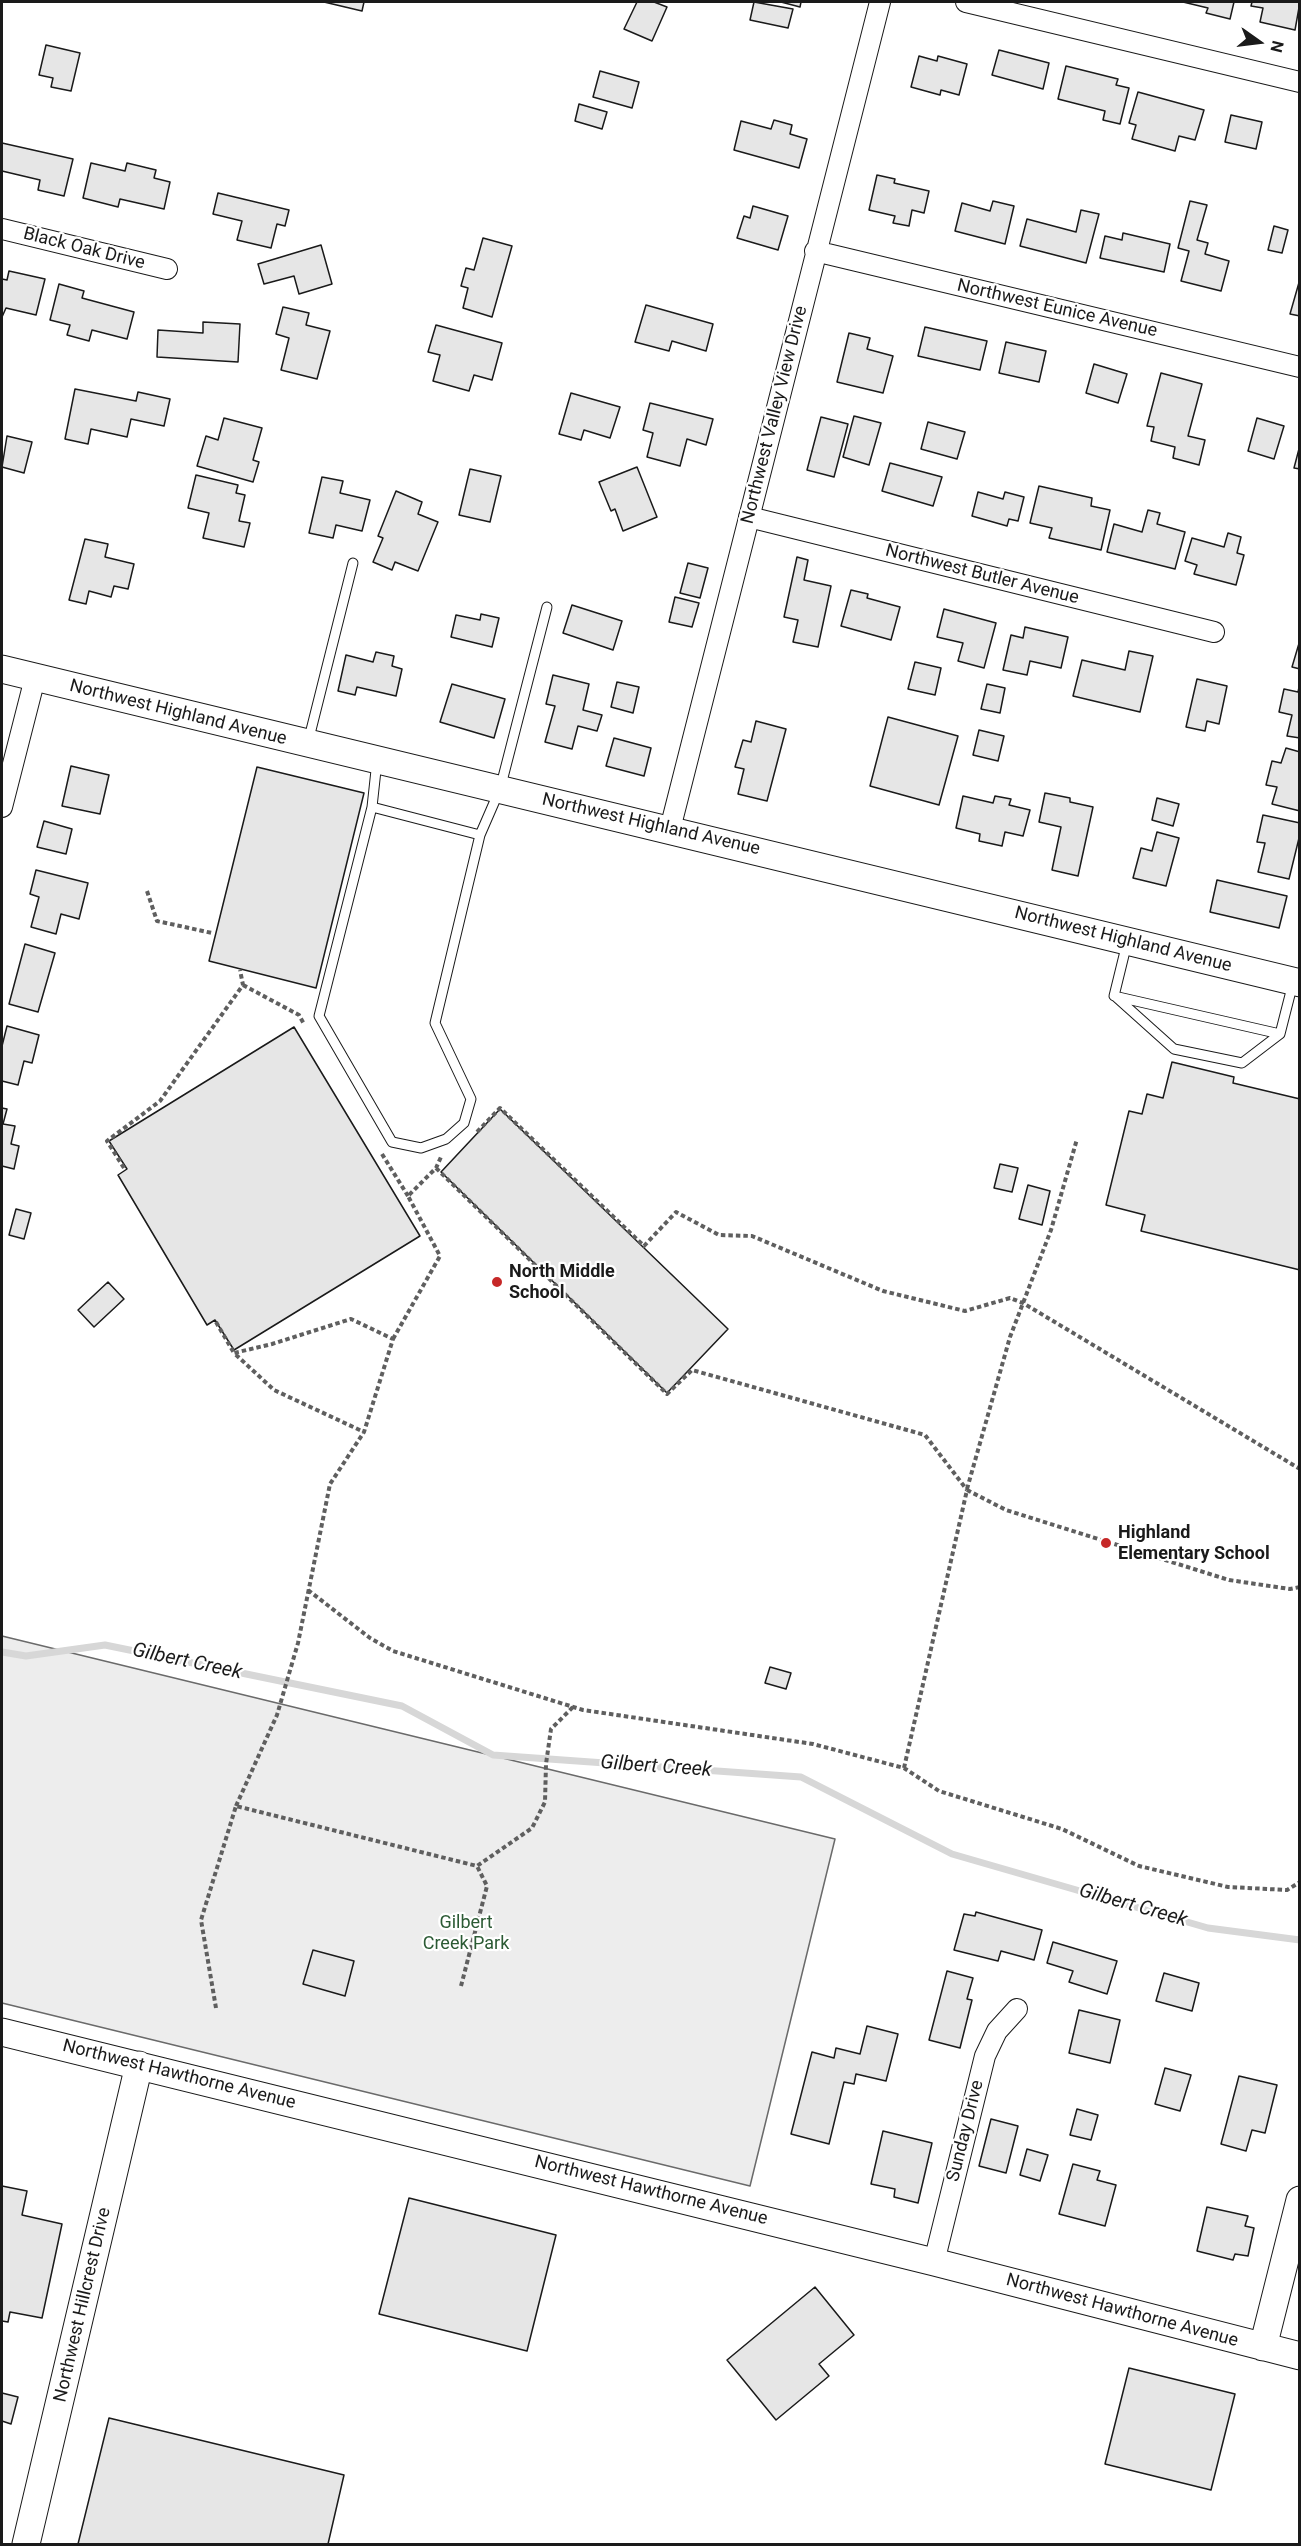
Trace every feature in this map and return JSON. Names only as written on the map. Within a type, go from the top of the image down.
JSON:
[{"type":"street","name":"Northwest Valley View Drive","points":[[670,829],[880,2]]},
{"type":"street","points":[[966,2],[1299,82]]},
{"type":"street","name":"Black Oak Drive","points":[[2,229],[167,269]]},
{"type":"street","name":"Northwest Eunice Avenue","points":[[815,251],[1299,367]]},
{"type":"street","name":"Northwest Butler Avenue","points":[[750,517],[1214,632]]},
{"type":"street","name":"Northwest Highland Avenue","points":[[2,669],[1296,982]]},
{"type":"street","points":[[2,807],[34,678]]},
{"type":"street","name":"Sunday Drive","points":[[934,2262],[985,2056],[997,2031],[1017,2009]]},
{"type":"street","name":"Northwest Hawthorne Avenue","points":[[2,2032],[934,2262],[1299,2356]]},
{"type":"street","name":"Northwest Hillcrest Drive","points":[[26,2544],[139,2065]]},
{"type":"street","points":[[1263,2347],[1299,2200]]},
{"type":"lane","points":[[308,744],[353,563]]},
{"type":"lane","points":[[377,760],[372,807],[319,1016],[392,1142],[421,1148],[446,1139],[464,1123],[471,1099],[435,1023],[480,835],[500,789],[547,607]]},
{"type":"lane","points":[[372,807],[480,835]]},
{"type":"lane","points":[[1114,996],[1128,941]]},
{"type":"lane","points":[[1114,996],[1174,1049],[1242,1063],[1280,1034],[1296,982]]},
{"type":"lane","points":[[1114,996],[1280,1034]]},
{"type":"path","points":[[147,891],[157,921],[212,933]]},
{"type":"path","points":[[124,1168],[107,1141],[160,1101],[243,985],[240,970]]},
{"type":"path","points":[[243,985],[299,1015],[305,1025]]},
{"type":"path","points":[[408,1196],[436,1168],[446,1139],[471,1139],[500,1108],[644,1246],[676,1212],[719,1235],[752,1236],[883,1291],[965,1311],[1010,1298],[1023,1303],[1299,1469]]},
{"type":"path","points":[[904,1768],[967,1490],[1010,1337],[1051,1230],[1077,1139]]},
{"type":"path","points":[[216,2008],[201,1920],[236,1806],[277,1715],[290,1669],[330,1484],[364,1432],[393,1339],[440,1256],[378,1146]]},
{"type":"path","points":[[436,1168],[667,1394],[692,1370],[925,1435],[967,1490],[1006,1510],[1229,1580],[1290,1589],[1299,1587]]},
{"type":"path","points":[[234,1353],[272,1344],[351,1319],[393,1339]]},
{"type":"path","points":[[216,1322],[234,1353],[274,1390],[364,1432]]},
{"type":"path","points":[[308,1590],[370,1638],[393,1651],[573,1707],[813,1744],[904,1768],[939,1791],[1062,1829],[1139,1866],[1228,1887],[1287,1890],[1299,1882]]},
{"type":"path","points":[[236,1806],[477,1866],[532,1828],[544,1802],[547,1749],[551,1730],[573,1707]]},
{"type":"path","points":[[461,1986],[487,1886],[477,1866]]},
{"type":"shaded area","name":"Gilbert Creek Park","points":[[2,1636],[835,1839],[750,2186],[2,2003]]},
{"type":"building","points":[[324,2],[364,2],[362,11]]},
{"type":"building","points":[[637,2],[654,2],[667,7],[652,41],[624,29]]},
{"type":"building","points":[[754,2],[793,9],[788,28],[750,20]]},
{"type":"building","points":[[781,2],[801,2],[800,7]]},
{"type":"building","points":[[1183,2],[1234,2],[1230,19],[1206,13],[1208,8]]},
{"type":"building","points":[[1252,2],[1300,2],[1295,30],[1260,22],[1263,8],[1251,6]]},
{"type":"building","points":[[46,45],[80,53],[71,91],[51,87],[53,78],[39,75]]},
{"type":"building","points":[[999,50],[1049,63],[1043,89],[992,75]]},
{"type":"building","points":[[919,56],[937,61],[938,56],[967,64],[959,95],[941,90],[940,95],[911,87]]},
{"type":"building","points":[[1066,66],[1118,79],[1116,85],[1129,88],[1120,124],[1103,120],[1105,111],[1058,99]]},
{"type":"building","points":[[600,71],[639,82],[632,108],[593,97]]},
{"type":"building","points":[[1138,92],[1204,110],[1195,140],[1179,136],[1175,151],[1132,139],[1136,125],[1129,123]]},
{"type":"building","points":[[579,104],[607,112],[602,129],[575,121]]},
{"type":"building","points":[[1231,115],[1262,122],[1256,149],[1225,142]]},
{"type":"building","points":[[774,120],[792,125],[790,134],[807,139],[799,168],[734,150],[741,121],[771,129]]},
{"type":"building","points":[[2,143],[73,159],[64,196],[38,190],[40,180],[2,171]]},
{"type":"building","points":[[91,163],[125,171],[127,163],[156,170],[154,178],[170,182],[164,209],[120,199],[118,207],[83,198]]},
{"type":"building","points":[[877,175],[895,179],[894,183],[929,191],[924,213],[912,210],[909,226],[893,223],[895,216],[869,210]]},
{"type":"building","points":[[218,193],[289,210],[285,226],[277,224],[271,248],[237,240],[242,221],[213,214]]},
{"type":"building","points":[[993,201],[1014,206],[1005,244],[955,231],[962,203],[990,211]]},
{"type":"building","points":[[1190,201],[1207,205],[1197,240],[1208,243],[1205,254],[1229,261],[1221,291],[1181,281],[1189,251],[1178,248]]},
{"type":"building","points":[[753,206],[788,216],[778,250],[737,238],[744,216],[750,218]]},
{"type":"building","points":[[1081,210],[1099,214],[1086,263],[1020,246],[1027,219],[1076,232]]},
{"type":"building","points":[[1274,226],[1288,230],[1282,253],[1268,250]]},
{"type":"building","points":[[1123,233],[1170,244],[1164,272],[1100,258],[1105,236],[1122,240]]},
{"type":"building","points":[[483,238],[512,246],[492,317],[463,308],[468,288],[461,286],[466,268],[474,270]]},
{"type":"building","points":[[321,245],[332,284],[299,294],[294,276],[264,284],[258,264]]},
{"type":"building","points":[[9,271],[45,279],[36,315],[6,308],[2,317],[2,279],[7,280]]},
{"type":"building","points":[[1300,279],[1300,316],[1290,314]]},
{"type":"building","points":[[59,284],[84,291],[82,298],[134,312],[127,339],[92,330],[89,341],[67,335],[70,325],[50,320]]},
{"type":"building","points":[[646,305],[713,324],[706,351],[672,341],[669,351],[635,342]]},
{"type":"building","points":[[283,307],[309,313],[306,325],[330,331],[317,379],[281,370],[289,338],[276,334]]},
{"type":"building","points":[[203,322],[240,324],[238,362],[157,357],[158,330],[203,333]]},
{"type":"building","points":[[436,325],[502,343],[492,380],[474,375],[469,391],[433,381],[440,355],[428,352]]},
{"type":"building","points":[[925,327],[987,341],[980,370],[918,356]]},
{"type":"building","points":[[849,333],[870,338],[867,349],[893,356],[883,393],[837,382]]},
{"type":"building","points":[[1006,342],[1046,351],[1039,382],[999,373]]},
{"type":"building","points":[[1094,364],[1127,374],[1118,403],[1086,393]]},
{"type":"building","points":[[1161,373],[1202,384],[1188,436],[1205,440],[1199,465],[1173,458],[1175,447],[1151,441],[1154,427],[1147,426]]},
{"type":"building","points":[[75,389],[136,401],[138,392],[170,399],[164,426],[131,419],[127,437],[91,429],[88,444],[65,439]]},
{"type":"building","points":[[571,393],[620,407],[610,438],[584,430],[581,440],[559,434]]},
{"type":"building","points":[[650,403],[713,419],[706,445],[687,439],[680,466],[647,457],[653,433],[643,430]]},
{"type":"building","points":[[854,416],[881,423],[869,465],[843,457]]},
{"type":"building","points":[[821,417],[848,424],[834,477],[807,470]]},
{"type":"building","points":[[224,418],[262,428],[253,460],[259,462],[253,482],[197,466],[206,436],[218,440]]},
{"type":"building","points":[[1257,418],[1284,426],[1274,459],[1248,451]]},
{"type":"building","points":[[928,422],[965,432],[957,459],[921,449]]},
{"type":"building","points":[[7,436],[32,442],[24,473],[2,467]]},
{"type":"building","points":[[1300,445],[1300,469],[1294,468]]},
{"type":"building","points":[[890,463],[942,477],[933,506],[882,491]]},
{"type":"building","points":[[637,467],[657,517],[623,531],[615,509],[611,511],[599,482]]},
{"type":"building","points":[[470,469],[501,476],[490,522],[459,515]]},
{"type":"building","points":[[196,475],[238,485],[236,493],[245,495],[239,521],[250,523],[244,547],[203,538],[209,513],[188,508]]},
{"type":"building","points":[[322,477],[343,481],[340,493],[370,500],[362,531],[336,525],[333,538],[309,533]]},
{"type":"building","points":[[1039,486],[1092,498],[1091,506],[1110,510],[1101,550],[1049,538],[1052,528],[1030,523]]},
{"type":"building","points":[[396,491],[422,502],[418,514],[438,522],[418,571],[395,562],[392,570],[373,562],[383,538],[378,536]]},
{"type":"building","points":[[978,492],[1003,499],[1005,492],[1024,497],[1018,521],[1009,519],[1007,526],[972,516]]},
{"type":"building","points":[[1148,510],[1160,513],[1157,524],[1185,532],[1175,569],[1107,552],[1114,524],[1142,532]]},
{"type":"building","points":[[1228,533],[1241,537],[1237,553],[1244,555],[1236,585],[1194,574],[1197,565],[1185,561],[1192,538],[1224,547]]},
{"type":"building","points":[[85,539],[108,544],[105,557],[134,564],[128,589],[114,586],[111,597],[89,591],[86,604],[69,600]]},
{"type":"building","points":[[797,557],[808,560],[804,580],[831,586],[818,647],[793,642],[798,620],[784,617]]},
{"type":"building","points":[[688,563],[708,568],[700,598],[680,593]]},
{"type":"building","points":[[851,590],[868,594],[867,598],[900,607],[891,640],[841,626]]},
{"type":"building","points":[[675,597],[699,603],[692,627],[669,622]]},
{"type":"building","points":[[572,605],[622,621],[613,650],[563,633]]},
{"type":"building","points":[[944,609],[996,623],[984,668],[958,661],[963,643],[937,637]]},
{"type":"building","points":[[481,614],[499,618],[492,647],[451,637],[456,615],[480,620]]},
{"type":"building","points":[[1025,627],[1068,637],[1061,668],[1030,661],[1027,675],[1003,670],[1011,635],[1023,638]]},
{"type":"building","points":[[1300,640],[1300,669],[1292,667]]},
{"type":"building","points":[[1129,651],[1153,656],[1140,712],[1073,696],[1082,660],[1125,670]]},
{"type":"building","points":[[376,652],[394,656],[392,666],[402,669],[396,696],[357,687],[355,695],[338,691],[346,655],[373,662]]},
{"type":"building","points":[[915,662],[941,668],[935,695],[908,689]]},
{"type":"building","points":[[553,675],[589,684],[583,710],[602,715],[597,731],[578,726],[572,749],[545,742],[555,706],[546,704]]},
{"type":"building","points":[[1197,679],[1227,686],[1219,724],[1207,721],[1205,731],[1186,727]]},
{"type":"building","points":[[617,682],[639,687],[633,713],[611,707]]},
{"type":"building","points":[[1300,683],[1300,738],[1287,736],[1292,715],[1279,712],[1284,689],[1298,692]]},
{"type":"building","points":[[452,684],[505,699],[494,738],[440,722]]},
{"type":"building","points":[[987,684],[1005,688],[1000,713],[981,709]]},
{"type":"building","points":[[888,717],[958,736],[939,805],[870,786]]},
{"type":"building","points":[[756,721],[786,729],[767,801],[738,794],[744,769],[735,767],[743,740],[751,742]]},
{"type":"building","points":[[979,730],[1004,736],[998,761],[973,755]]},
{"type":"building","points":[[614,738],[651,748],[644,776],[606,766]]},
{"type":"building","points":[[1286,748],[1300,752],[1300,811],[1272,804],[1277,787],[1266,785],[1272,761],[1281,763]]},
{"type":"building","points":[[71,766],[109,775],[100,814],[62,806]]},
{"type":"building","points":[[257,767],[364,793],[316,988],[209,961]]},
{"type":"building","points":[[1045,793],[1070,798],[1070,802],[1093,807],[1078,876],[1052,870],[1061,827],[1039,822]]},
{"type":"building","points":[[963,796],[993,803],[995,796],[1011,799],[1009,805],[1030,810],[1023,836],[1005,832],[1002,846],[979,841],[980,834],[956,828]]},
{"type":"building","points":[[1157,798],[1179,804],[1173,826],[1152,820]]},
{"type":"building","points":[[1263,815],[1300,823],[1300,834],[1289,879],[1258,872],[1265,843],[1257,842]]},
{"type":"building","points":[[44,821],[72,829],[66,854],[37,847]]},
{"type":"building","points":[[1157,832],[1179,838],[1166,886],[1133,878],[1141,848],[1152,851]]},
{"type":"building","points":[[36,870],[88,883],[79,919],[61,914],[56,934],[31,927],[39,897],[30,894]]},
{"type":"building","points":[[1217,880],[1287,896],[1279,928],[1210,912]]},
{"type":"building","points":[[25,944],[55,953],[38,1012],[9,1004]]},
{"type":"building","points":[[7,1026],[39,1035],[32,1063],[24,1061],[18,1085],[2,1081],[2,1046]]},
{"type":"building","points":[[294,1027],[420,1236],[234,1350],[215,1320],[207,1325],[118,1175],[127,1169],[109,1141]]},
{"type":"building","points":[[1172,1062],[1234,1077],[1233,1083],[1300,1099],[1300,1270],[1141,1231],[1145,1215],[1106,1205],[1129,1111],[1142,1114],[1147,1094],[1163,1098]]},
{"type":"building","points":[[2,1108],[7,1109],[3,1124],[15,1126],[11,1144],[19,1146],[14,1169],[2,1166]]},
{"type":"building","points":[[500,1109],[728,1329],[667,1393],[441,1172]]},
{"type":"building","points":[[1000,1164],[1018,1168],[1012,1192],[994,1188]]},
{"type":"building","points":[[1028,1185],[1050,1191],[1042,1225],[1019,1219]]},
{"type":"building","points":[[16,1209],[31,1213],[24,1239],[9,1235]]},
{"type":"building","points":[[108,1282],[124,1299],[94,1327],[78,1310]]},
{"type":"building","points":[[770,1667],[791,1673],[786,1689],[765,1683]]},
{"type":"building","points":[[976,1912],[1042,1930],[1034,1960],[1001,1951],[998,1961],[954,1950],[964,1914],[975,1916]]},
{"type":"building","points":[[1053,1942],[1117,1961],[1107,1994],[1069,1982],[1073,1971],[1047,1963]]},
{"type":"building","points":[[313,1950],[354,1961],[345,1996],[303,1984]]},
{"type":"building","points":[[947,1971],[973,1978],[967,1999],[972,2000],[960,2048],[929,2040]]},
{"type":"building","points":[[1164,1973],[1199,1983],[1192,2011],[1156,2001]]},
{"type":"building","points":[[1079,2010],[1120,2020],[1110,2063],[1069,2053]]},
{"type":"building","points":[[867,2026],[898,2034],[886,2081],[856,2074],[854,2084],[844,2082],[829,2144],[791,2134],[812,2052],[834,2058],[836,2048],[860,2054]]},
{"type":"building","points":[[1165,2068],[1191,2075],[1180,2111],[1155,2104]]},
{"type":"building","points":[[1239,2076],[1277,2085],[1265,2133],[1252,2130],[1246,2151],[1221,2144]]},
{"type":"building","points":[[1077,2109],[1098,2115],[1091,2140],[1070,2135]]},
{"type":"building","points":[[991,2119],[1018,2126],[1006,2173],[979,2166]]},
{"type":"building","points":[[883,2131],[932,2143],[918,2203],[894,2197],[895,2189],[871,2184]]},
{"type":"building","points":[[1027,2149],[1048,2155],[1040,2181],[1020,2175]]},
{"type":"building","points":[[1073,2164],[1100,2171],[1097,2180],[1116,2185],[1105,2226],[1059,2214]]},
{"type":"building","points":[[2,2186],[27,2191],[22,2215],[62,2224],[42,2318],[10,2312],[8,2322],[2,2321]]},
{"type":"building","points":[[409,2198],[556,2235],[527,2351],[379,2314]]},
{"type":"building","points":[[1207,2207],[1248,2216],[1245,2226],[1254,2228],[1248,2256],[1235,2254],[1233,2260],[1197,2251]]},
{"type":"building","points":[[815,2287],[854,2335],[819,2364],[829,2376],[776,2420],[727,2360]]},
{"type":"building","points":[[1129,2368],[1235,2394],[1211,2490],[1105,2464]]},
{"type":"building","points":[[2,2393],[18,2397],[11,2424],[2,2421]]},
{"type":"building","points":[[109,2418],[344,2475],[328,2544],[78,2544]]},
{"type":"waterway","name":"Gilbert Creek","points":[[2,1652],[26,1656],[105,1645],[402,1706],[493,1755],[801,1777],[952,1854],[1208,1928],[1300,1940]]},
{"type":"place","name":"North Middle School","points":[[497,1282]]},
{"type":"place","name":"Highland Elementary School","points":[[1106,1543]]}]
